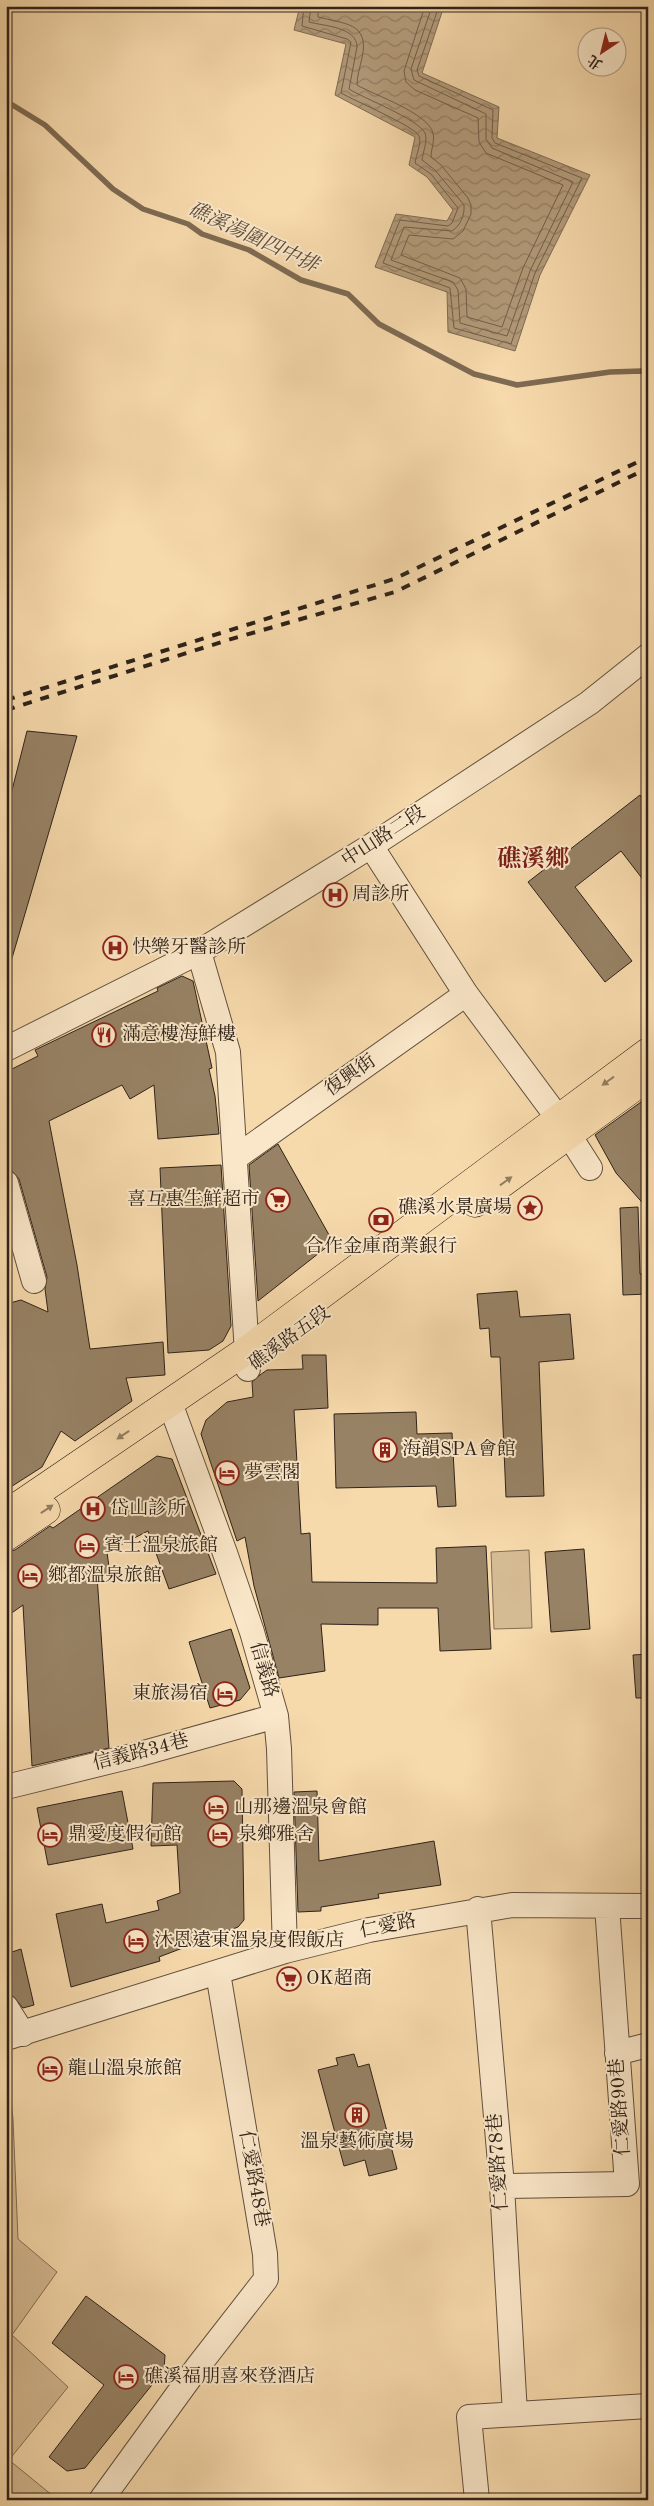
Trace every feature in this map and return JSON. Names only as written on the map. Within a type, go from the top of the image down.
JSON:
[{"type":"main road","points":[[564,1126],[648,1052]]},
{"type":"main road","points":[[564,1126],[648,1077]]},
{"type":"main road","name":"礁溪路五段","points":[[6,1537],[173,1411],[247,1360],[564,1126]]},
{"type":"main road","name":"礁溪路五段","points":[[6,1514],[173,1411]]},
{"type":"street","name":"中山路二段","points":[[6,1048],[199,952],[372,846],[596,698],[648,656]]},
{"type":"street","points":[[372,846],[466,994],[564,1126],[590,1168]]},
{"type":"street","points":[[199,952],[228,1052],[247,1360]]},
{"type":"street","name":"復興街","points":[[235,1158],[466,994]]},
{"type":"street","points":[[6,1183],[34,1281]]},
{"type":"street","name":"信義路","points":[[173,1411],[228,1562],[276,1716],[279,1749],[285,1951]]},
{"type":"street","name":"信義路34巷","points":[[6,1787],[140,1754],[276,1716]]},
{"type":"street","name":"仁愛路","points":[[6,2007],[14,2036],[285,1951],[369,1930],[512,1905],[648,1906]]},
{"type":"street","name":"仁愛路90巷","points":[[502,2186],[627,2184],[607,1906]]},
{"type":"street","name":"仁愛路78巷","points":[[478,1910],[502,2186],[515,2414]]},
{"type":"street","name":"仁愛路48巷","points":[[101,2500],[199,2365],[266,2278],[265,2254],[218,1973]]},
{"type":"street","points":[[617,2053],[648,2045]]},
{"type":"street","points":[[477,2500],[469,2417],[648,2406]]},
{"type":"shaded area","points":[[529,1550],[532,1628],[494,1629],[491,1552]]},
{"type":"shaded area","points":[[6,2026],[14,2039],[7,2060],[13,2119],[18,2239],[57,2272],[12,2335],[68,2387],[9,2460],[58,2500],[6,2500]]},
{"type":"water","points":[[300,6],[444,6],[422,73],[499,107],[497,138],[590,175],[540,275],[515,351],[448,332],[447,292],[375,267],[396,214],[447,221],[453,210],[427,177],[409,165],[415,137],[335,95],[346,44],[294,30]]},
{"type":"building","points":[[27,731],[77,736],[10,965],[6,965],[6,814]]},
{"type":"building","points":[[640,795],[648,805],[648,886],[621,851],[575,887],[632,961],[605,982],[528,882]]},
{"type":"building","points":[[182,976],[193,981],[212,1068],[209,1069],[215,1096],[219,1134],[158,1139],[154,1085],[130,1099],[122,1085],[49,1121],[77,1265],[90,1349],[163,1342],[165,1375],[126,1378],[132,1401],[75,1441],[61,1431],[42,1467],[6,1490],[6,1426],[9,1426],[6,1395],[6,1304],[21,1300],[48,1312],[45,1289],[47,1277],[19,1179],[12,1171],[6,1151],[6,1072],[38,1056],[35,1050],[158,991],[157,988]]},
{"type":"building","points":[[648,1097],[648,1209],[616,1173],[595,1135]]},
{"type":"building","name":"喜互惠生鮮超市","points":[[278,1144],[333,1242],[258,1301],[249,1165]]},
{"type":"building","points":[[221,1165],[231,1326],[223,1341],[209,1350],[168,1353],[160,1168]]},
{"type":"building","points":[[638,1207],[640,1274],[648,1274],[648,1294],[623,1295],[620,1208]]},
{"type":"building","points":[[517,1291],[520,1317],[570,1314],[574,1359],[539,1362],[544,1496],[506,1497],[500,1357],[491,1357],[489,1328],[480,1329],[477,1294]]},
{"type":"building","points":[[302,1355],[326,1355],[328,1408],[294,1410],[301,1534],[310,1533],[312,1582],[437,1583],[436,1548],[486,1546],[491,1649],[440,1651],[438,1608],[378,1608],[378,1625],[321,1624],[325,1671],[279,1678],[254,1586],[245,1537],[237,1541],[201,1434],[206,1420],[227,1402],[253,1397],[252,1382],[267,1370],[303,1369]]},
{"type":"building","points":[[416,1412],[417,1434],[452,1433],[456,1506],[438,1507],[436,1486],[336,1488],[334,1414]]},
{"type":"building","points":[[157,1456],[172,1459],[216,1574],[169,1589],[148,1531],[107,1552],[110,1575],[97,1576],[109,1748],[32,1766],[23,1605],[6,1617],[6,1552],[15,1550],[50,1526],[53,1528]]},
{"type":"building","points":[[584,1549],[590,1629],[551,1632],[545,1552]]},
{"type":"building","points":[[231,1629],[250,1688],[240,1700],[210,1708],[189,1642]]},
{"type":"building","points":[[648,1654],[648,1698],[636,1698],[633,1655]]},
{"type":"building","points":[[234,1781],[242,1789],[244,1920],[238,1927],[159,1957],[160,1961],[71,1987],[56,1914],[102,1904],[106,1923],[159,1910],[157,1901],[180,1893],[177,1845],[151,1846],[153,1783]]},
{"type":"building","points":[[122,1791],[133,1849],[48,1865],[37,1808]]},
{"type":"building","points":[[317,1791],[319,1861],[434,1841],[441,1885],[378,1894],[379,1898],[321,1907],[321,1911],[298,1912],[294,1792]]},
{"type":"building","points":[[21,1949],[34,2005],[23,2008],[6,1988],[6,1954]]},
{"type":"building","name":"溫泉藝術廣場","points":[[354,2054],[358,2067],[369,2064],[397,2169],[369,2176],[365,2160],[344,2166],[318,2070],[338,2065],[336,2058]]},
{"type":"building","name":"礁溪福朋喜來登酒店","points":[[86,2296],[165,2355],[164,2370],[85,2468],[67,2471],[49,2457],[104,2385],[52,2343]]},
{"type":"waterway","name":"礁溪湯圍四中排","points":[[6,101],[45,125],[113,189],[143,209],[188,224],[202,234],[249,250],[301,280],[348,294],[379,324],[474,374],[517,385],[610,372],[642,371],[648,374]]},
{"type":"railway","points":[[6,700],[394,579],[648,457]]},
{"type":"railway","points":[[6,710],[228,640],[395,592],[648,468]]},
{"type":"place","name":"周診所","points":[[335,895]]},
{"type":"place","name":"快樂牙醫診所","points":[[115,948]]},
{"type":"place","name":"滿意樓海鮮樓","points":[[104,1035]]},
{"type":"place","name":"喜互惠生鮮超市","points":[[278,1200]]},
{"type":"place","name":"礁溪水景廣場","points":[[530,1208]]},
{"type":"place","name":"合作金庫商業銀行","points":[[381,1220]]},
{"type":"place","name":"海韻SPA會館","points":[[385,1450]]},
{"type":"place","name":"夢雲閣","points":[[227,1473]]},
{"type":"place","name":"岱山診所","points":[[93,1509]]},
{"type":"place","name":"賓士溫泉旅館","points":[[87,1546]]},
{"type":"place","name":"鄉都溫泉旅館","points":[[30,1576]]},
{"type":"place","name":"東旅湯宿","points":[[225,1694]]},
{"type":"place","name":"山那邊溫泉會館","points":[[216,1808]]},
{"type":"place","name":"鼎愛度假行館","points":[[50,1835]]},
{"type":"place","name":"泉鄉雅舍","points":[[220,1835]]},
{"type":"place","name":"沐恩遠東溫泉度假飯店","points":[[136,1941]]},
{"type":"place","name":"OK超商","points":[[289,1979]]},
{"type":"place","name":"龍山溫泉旅館","points":[[50,2069]]},
{"type":"place","name":"溫泉藝術廣場","points":[[357,2115]]},
{"type":"place","name":"礁溪福朋喜來登酒店","points":[[126,2377]]},
{"type":"district","name":"礁溪鄉","points":[[533,860]]}]
